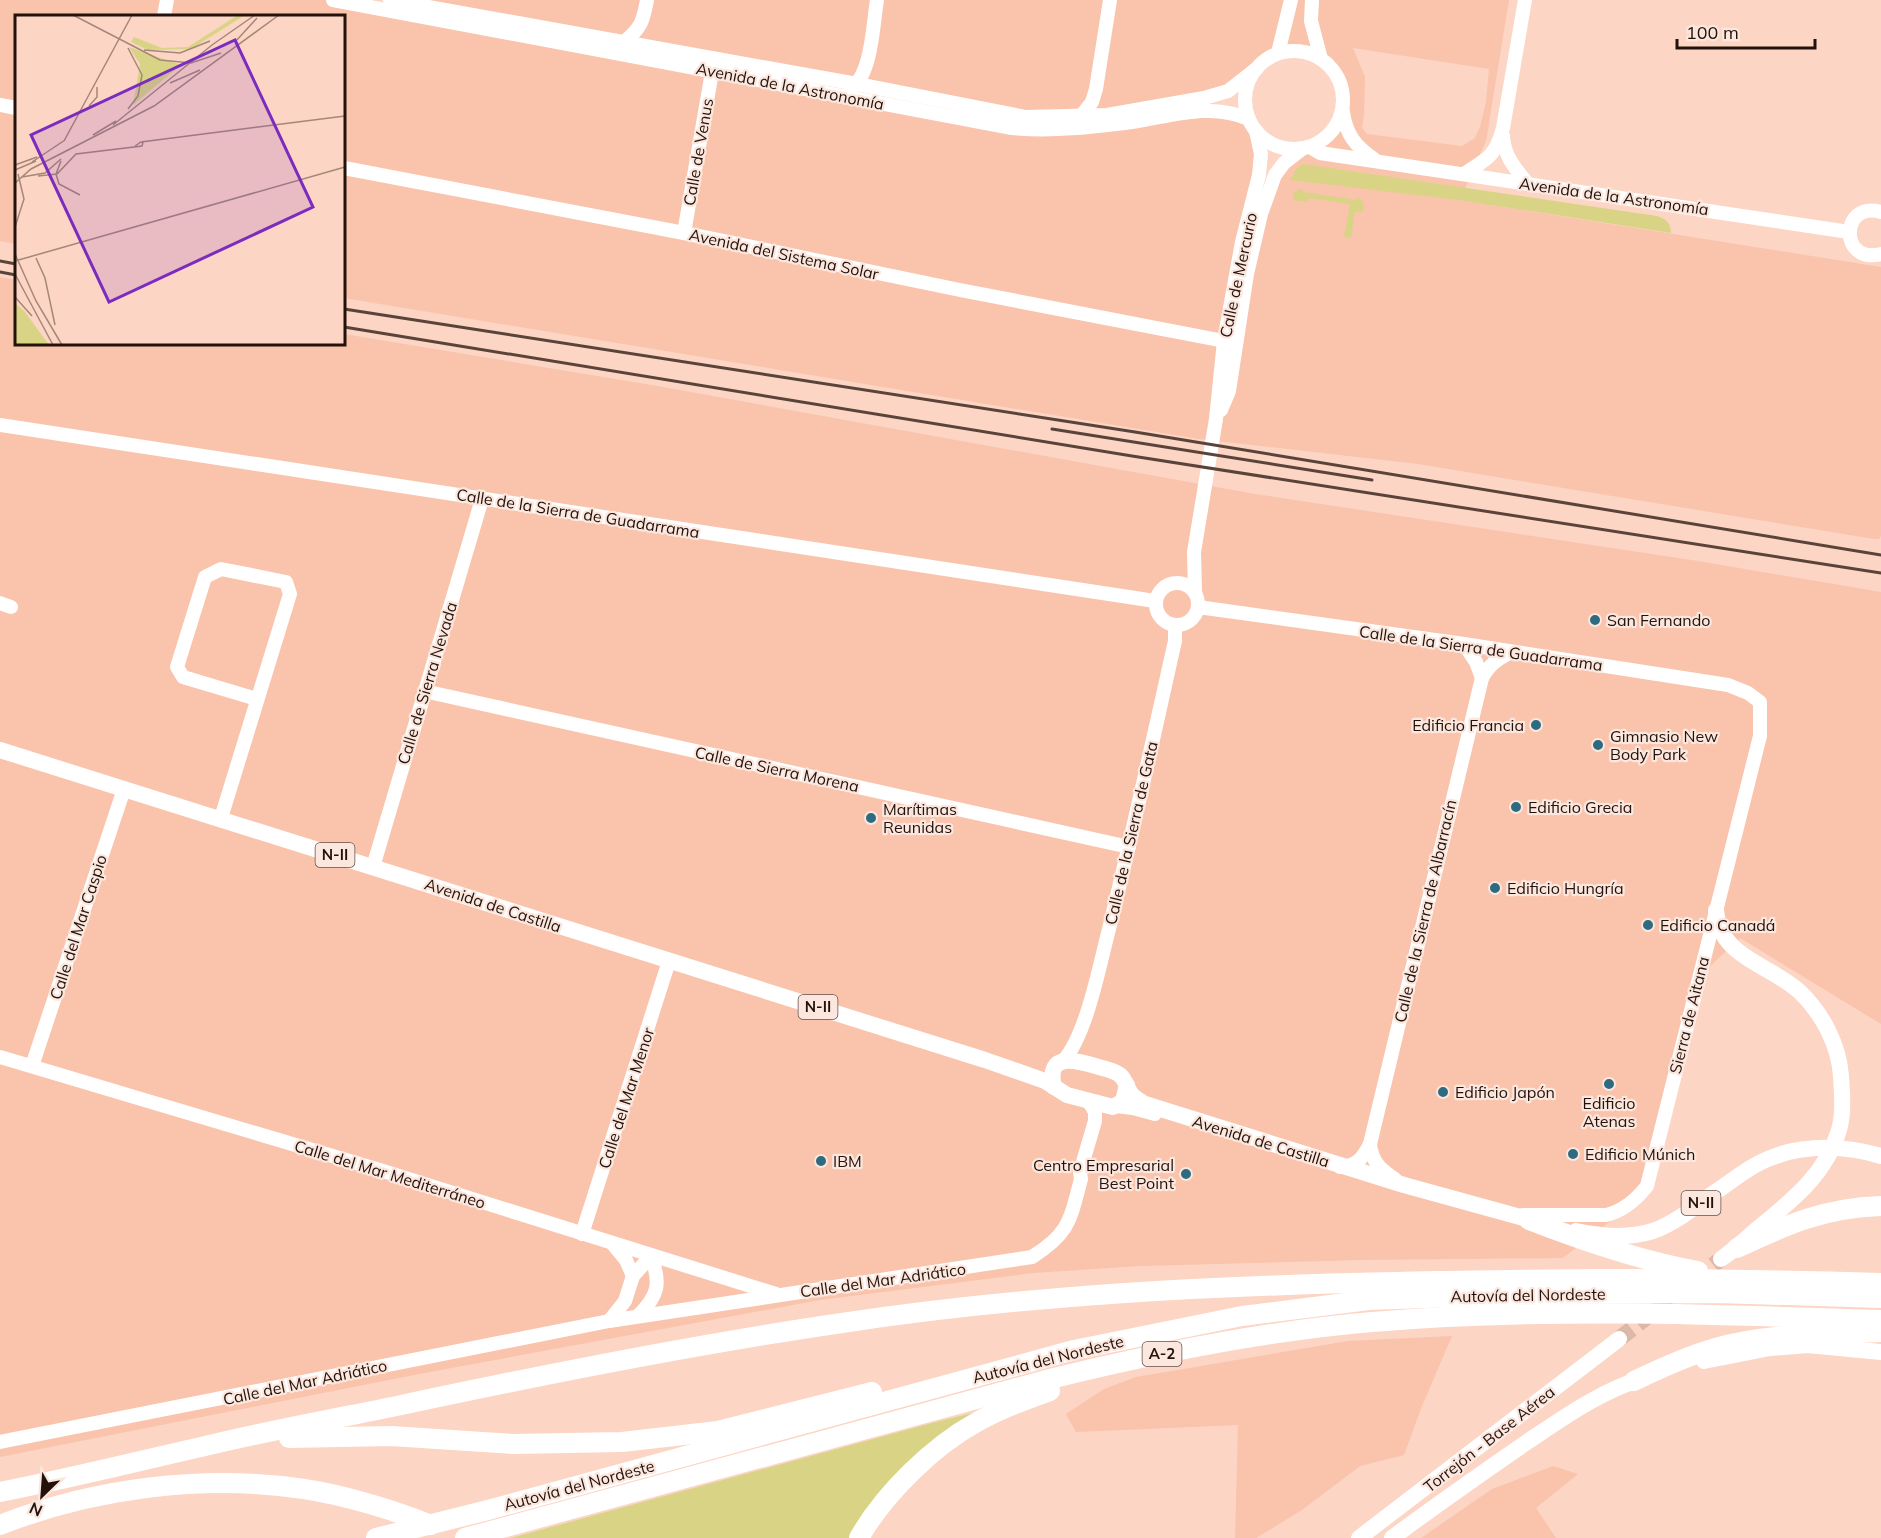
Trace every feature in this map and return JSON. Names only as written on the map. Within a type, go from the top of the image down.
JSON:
[{"type":"highway","points":[[1729,1254],[1812,1216],[1850,1207],[1881,1206]]},
{"type":"highway","points":[[1521,1217],[1570,1236],[1679,1268],[1722,1275],[1830,1282]]},
{"type":"highway","points":[[0,1492],[72,1478],[216,1443],[629,1359],[843,1322],[972,1306],[1237,1286],[1539,1278],[1881,1283]]},
{"type":"highway","name":"Autovía del Nordeste","points":[[376,1538],[1074,1350],[1242,1316],[1369,1300],[1549,1294],[1717,1293],[1881,1298]]},
{"type":"highway","name":"Autovía del Nordeste","points":[[465,1538],[1050,1379],[1119,1362],[1245,1338],[1372,1322],[1536,1313],[1717,1314],[1881,1320]]},
{"type":"highway","points":[[1634,1381],[1674,1362],[1717,1347],[1770,1338],[1881,1332]]},
{"type":"highway","points":[[859,1538],[882,1504],[929,1456],[975,1423],[1007,1407],[1053,1390],[1245,1338]]},
{"type":"highway","points":[[216,1443],[320,1436],[379,1436],[513,1444],[622,1442],[718,1431],[994,1361],[1074,1350]]},
{"type":"highway","points":[[0,1525],[36,1511],[87,1498],[140,1489],[193,1484],[248,1484],[305,1489],[366,1504],[410,1516],[465,1538]]},
{"type":"main road","name":"Avenida de Castilla","points":[[0,750],[985,1060],[1030,1075],[1054,1086]]},
{"type":"main road","points":[[1716,910],[1719,928],[1730,945],[1739,953],[1787,982],[1813,1006],[1837,1051],[1842,1091],[1839,1129],[1817,1173],[1795,1198],[1729,1254]]},
{"type":"main road","name":"N-II","points":[[1059,1064],[1070,1059],[1116,1072],[1127,1085]]},
{"type":"main road","name":"Avenida de Castilla","points":[[985,1060],[1044,1068],[1059,1064]]},
{"type":"main road","points":[[1054,1086],[1053,1073],[1059,1064]]},
{"type":"main road","name":"Avenida de Castilla","points":[[1127,1085],[1132,1095],[1145,1104],[1347,1167]]},
{"type":"main road","points":[[1114,1107],[1123,1101],[1127,1085]]},
{"type":"main road","name":"N-II","points":[[1054,1086],[1067,1095],[1114,1107]]},
{"type":"main road","name":"N-II","points":[[1347,1167],[1521,1217],[1605,1236],[1636,1235],[1655,1230],[1671,1222],[1755,1165],[1774,1156],[1817,1149],[1841,1149],[1865,1151],[1881,1156]]},
{"type":"main road","name":"Torrejón - Base Aérea","points":[[1359,1538],[1619,1339]]},
{"type":"main road","name":"Torrejón - Base Aérea","points":[[1392,1538],[1462,1486],[1555,1424],[1634,1381],[1720,1356],[1770,1348],[1808,1345],[1881,1352]]},
{"type":"street","points":[[164,15],[166,0]]},
{"type":"street","name":"Avenida de la Astronomía","points":[[333,0],[1012,128],[1056,129],[1204,98],[1228,91],[1256,69]]},
{"type":"street","name":"Avenida de la Astronomía","points":[[390,0],[857,84],[1026,117],[1081,116],[1110,119],[1206,110],[1228,111],[1249,119]]},
{"type":"street","points":[[624,42],[639,28],[647,0]]},
{"type":"street","points":[[823,92],[847,90],[857,84],[867,64],[878,0]]},
{"type":"street","points":[[1081,116],[1092,102],[1096,89],[1110,0]]},
{"type":"street","points":[[1278,53],[1291,0]]},
{"type":"street","points":[[1312,0],[1311,21],[1321,59]]},
{"type":"street","points":[[1464,174],[1492,156],[1498,145],[1503,128],[1525,0]]},
{"type":"street","points":[[643,20],[644,30],[660,61]]},
{"type":"street","points":[[1294,51],[1308,53],[1321,59],[1335,72],[1341,83],[1344,96],[1343,110],[1338,123],[1329,135],[1306,148],[1285,148],[1269,142],[1256,131],[1249,119],[1245,102],[1248,84],[1256,69],[1278,53],[1294,51]]},
{"type":"street","points":[[702,56],[712,72],[721,65],[734,62]]},
{"type":"street","points":[[867,64],[871,75],[884,89]]},
{"type":"street","name":"Calle de Venus","points":[[684,233],[712,72]]},
{"type":"street","points":[[1096,89],[1110,119]]},
{"type":"street","points":[[0,105],[15,108]]},
{"type":"street","name":"Avenida de la Astronomía","points":[[1343,110],[1345,125],[1351,139],[1360,150],[1378,161]]},
{"type":"street","points":[[1503,128],[1504,147],[1508,159],[1527,183]]},
{"type":"street","name":"Calle de Mercurio","points":[[1194,552],[1206,490],[1224,341],[1242,242],[1259,175],[1261,154],[1256,131]]},
{"type":"street","name":"Avenida de la Astronomía","points":[[1306,148],[1320,153],[1849,232]]},
{"type":"street","name":"Calle de Mercurio","points":[[1216,419],[1229,392],[1249,261],[1266,199],[1275,175],[1284,163],[1306,148]]},
{"type":"street","name":"Avenida del Sistema Solar","points":[[345,168],[684,233],[1224,341]]},
{"type":"street","points":[[1881,212],[1872,210],[1858,215],[1852,222],[1849,232],[1856,250],[1868,255],[1881,254]]},
{"type":"street","points":[[1232,369],[1228,347],[1224,341],[1240,317]]},
{"type":"street","name":"Calle de la Sierra de Guadarrama","points":[[0,425],[1155,601]]},
{"type":"street","name":"Calle de Sierra Nevada","points":[[373,867],[482,499]]},
{"type":"street","points":[[1194,552],[1195,592],[1198,607],[1190,621],[1175,626],[1160,618],[1155,601],[1158,592],[1182,574],[1194,552]]},
{"type":"street","points":[[221,818],[290,594],[286,582],[221,568],[205,577],[177,667],[183,677],[257,699]]},
{"type":"street","points":[[1174,582],[1183,583],[1195,592]]},
{"type":"street","name":"Calle de la Sierra de Guadarrama","points":[[1198,607],[1464,644],[1728,685],[1748,693],[1760,702]]},
{"type":"street","name":"Calle de la Sierra de Gata","points":[[1059,1064],[1078,1040],[1099,967],[1129,847],[1175,641],[1175,626]]},
{"type":"street","points":[[1464,644],[1476,662],[1482,678]]},
{"type":"street","name":"Calle de la Sierra de Albarracín","points":[[1347,1167],[1360,1161],[1370,1144],[1482,678],[1488,667],[1500,657],[1512,652]]},
{"type":"street","name":"Calle de Sierra Morena","points":[[424,691],[1129,847]]},
{"type":"street","name":"Sierra de Aitana","points":[[1521,1217],[1606,1215],[1624,1207],[1640,1195],[1647,1186],[1760,736],[1760,702]]},
{"type":"street","name":"Calle del Mar Caspio","points":[[32,1066],[124,789]]},
{"type":"street","name":"Calle del Mar Menor","points":[[582,1234],[669,961]]},
{"type":"street","points":[[1078,1040],[1081,1053],[1089,1064]]},
{"type":"street","name":"Calle del Mar Mediterráneo","points":[[0,1057],[383,1171],[780,1295]]},
{"type":"street","name":"Calle del Mar Adriático","points":[[0,1442],[609,1321],[1032,1257],[1059,1237],[1070,1219],[1095,1121],[1095,1112],[1089,1102]]},
{"type":"street","name":"Avenida de Castilla","points":[[1114,1107],[1142,1110],[1324,1166],[1347,1167]]},
{"type":"street","name":"Calle del Mar Adriático","points":[[1081,1179],[1086,1174],[1102,1124],[1114,1107]]},
{"type":"street","points":[[1370,1144],[1371,1155],[1375,1163],[1404,1185]]},
{"type":"street","points":[[612,1244],[626,1260],[633,1276]]},
{"type":"street","points":[[609,1321],[625,1301],[633,1276],[651,1256]]},
{"type":"street","points":[[638,1316],[657,1291],[658,1281],[651,1256]]},
{"type":"shaded area","points":[[0,0],[333,0],[1000,126],[1206,110],[1249,119],[1256,131],[1247,274],[1275,175],[1329,135],[1338,123],[1343,110],[1344,96],[1335,72],[1321,59],[1308,53],[1294,51],[1278,53],[1267,59],[1228,91],[1056,118],[390,0],[1509,0],[1486,141],[1460,200],[1881,267],[1881,536],[1879,539],[1874,539],[1418,464],[1199,439],[345,298],[345,15],[15,15],[15,244],[0,241]],"holes":[[[1353,48],[1489,69],[1486,102],[1475,138],[1462,146],[1367,134],[1362,128],[1365,77]]]},
{"type":"shaded area","points":[[1303,164],[1657,216],[1667,222],[1671,233],[1459,200],[1290,180],[1297,168]]},
{"type":"shaded area","points":[[1303,189],[1303,192],[1356,200],[1357,197],[1363,202],[1363,212],[1355,212],[1351,238],[1344,237],[1350,204],[1309,198],[1308,202],[1293,200],[1294,193]]},
{"type":"shaded area","points":[[0,277],[15,280],[15,345],[345,345],[345,334],[663,387],[1255,494],[1698,561],[1881,592],[1881,1024],[1740,938],[1705,971],[1649,1191],[1563,1258],[1362,1260],[1141,1266],[1033,1273],[820,1300],[419,1374],[0,1457]]},
{"type":"shaded area","points":[[1452,1336],[1404,1455],[1360,1466],[1302,1510],[1256,1538],[1235,1538],[1238,1425],[1076,1432],[1066,1414],[1104,1389],[1136,1377],[1348,1341]]},
{"type":"shaded area","points":[[996,1407],[850,1538],[511,1538],[928,1424]]},
{"type":"shaded area","points":[[1553,1466],[1578,1474],[1536,1508],[1556,1538],[1421,1538],[1492,1489]]},
{"type":"tunnel","points":[[1619,1339],[1721,1259]]},
{"type":"railway","points":[[0,261],[15,264]]},
{"type":"railway","points":[[0,272],[15,275]]},
{"type":"railway","points":[[345,309],[1135,432],[1881,555]]},
{"type":"railway","points":[[345,327],[1132,456],[1881,573]]},
{"type":"railway","points":[[1052,429],[1372,480]]},
{"type":"place","name":"San Fernando","points":[[1595,620]]},
{"type":"place","name":"Edificio Francia","points":[[1536,725]]},
{"type":"place","name":"Gimnasio New Body Park","points":[[1598,745]]},
{"type":"place","name":"Edificio Grecia","points":[[1516,807]]},
{"type":"place","name":"Marítimas Reunidas","points":[[871,818]]},
{"type":"place","name":"Edificio Hungría","points":[[1495,888]]},
{"type":"place","name":"Edificio Canadá","points":[[1648,925]]},
{"type":"place","name":"Edificio Atenas","points":[[1609,1084]]},
{"type":"place","name":"Edificio Japón","points":[[1443,1092]]},
{"type":"place","name":"Edificio Múnich","points":[[1573,1154]]},
{"type":"place","name":"IBM","points":[[821,1161]]},
{"type":"place","name":"Centro Empresarial Best Point","points":[[1186,1174]]}]
